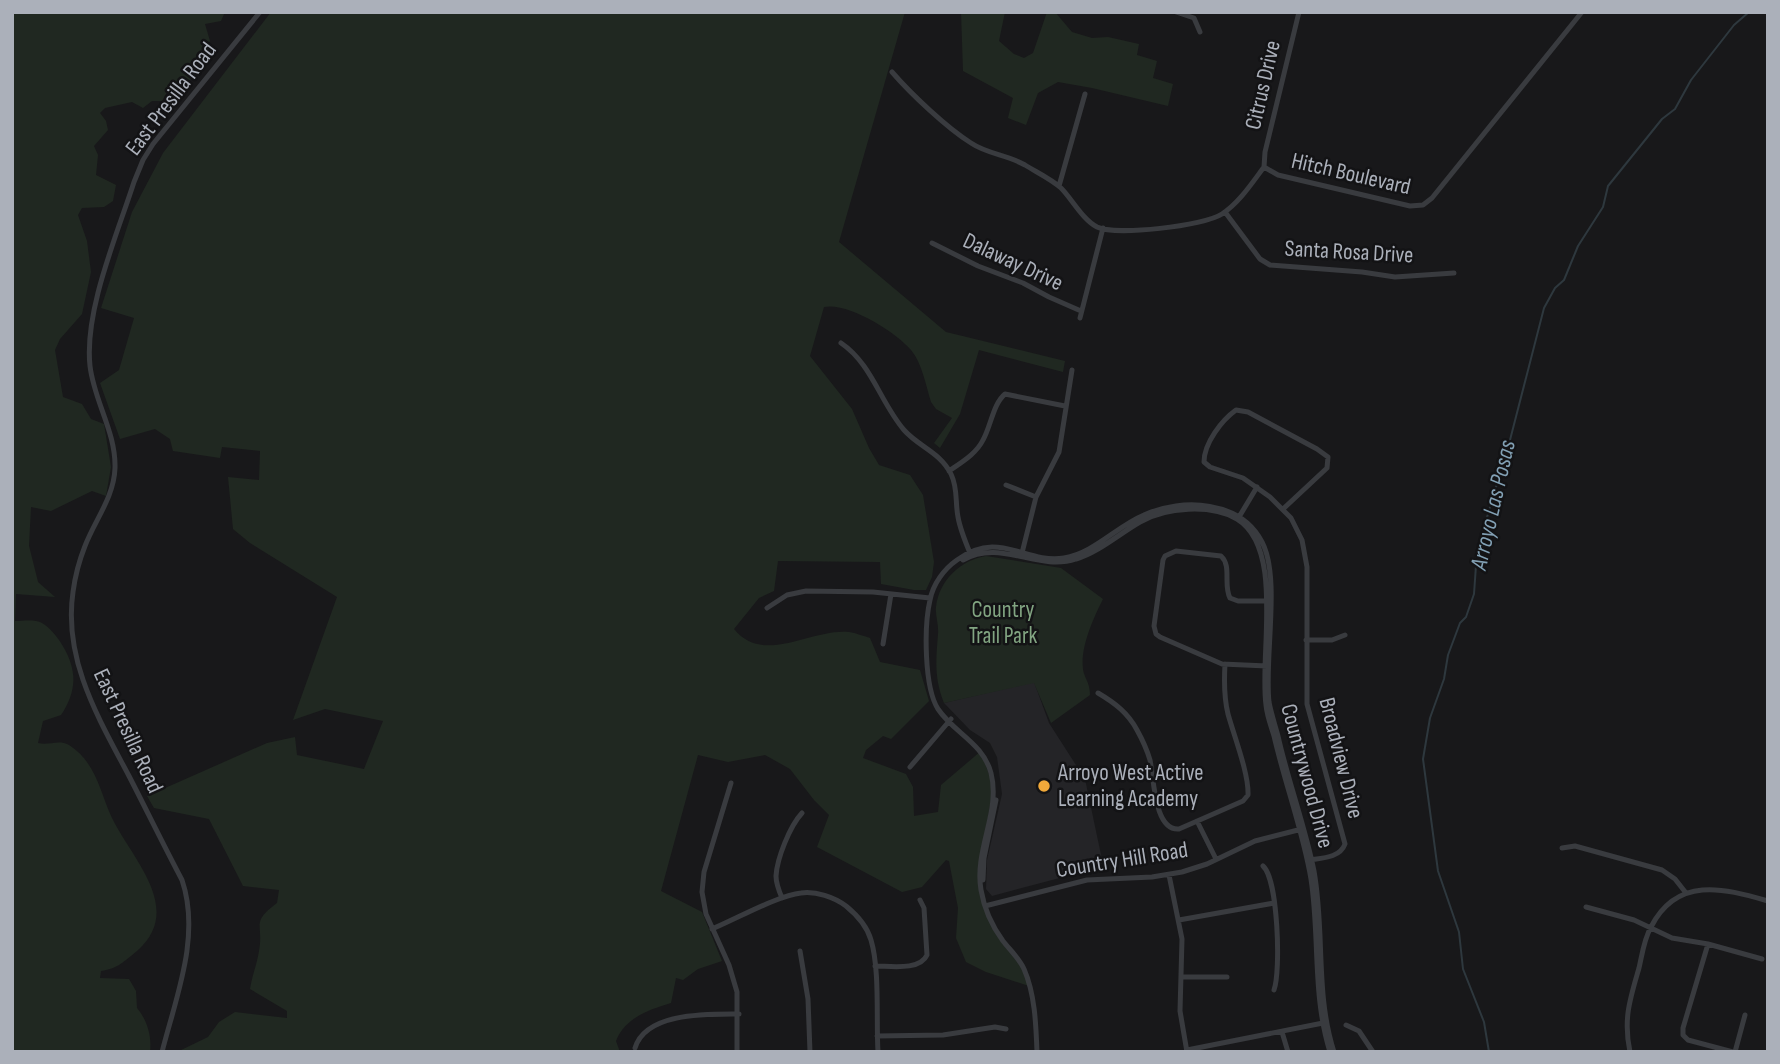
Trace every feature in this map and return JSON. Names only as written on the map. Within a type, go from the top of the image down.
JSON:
[{"type":"street","name":"East Presilla Road","points":[[162,1052],[187,950],[190,925],[188,900],[182,880],[88,696],[73,638],[72,596],[79,562],[109,497],[115,465],[113,444],[91,372],[90,324],[143,160],[260,12]]},
{"type":"street","points":[[1176,12],[1194,19],[1200,32]]},
{"type":"street","name":"Citrus Drive","points":[[1264,167],[1265,152],[1299,12]]},
{"type":"street","name":"Hitch Boulevard","points":[[1103,228],[1138,229],[1189,225],[1214,218],[1225,212],[1264,167],[1278,175],[1410,206],[1423,205],[1432,198],[1582,12]]},
{"type":"street","points":[[892,72],[971,144],[1019,161],[1059,186],[1094,225],[1103,228]]},
{"type":"street","points":[[1059,186],[1085,94]]},
{"type":"street","name":"Santa Rosa Drive","points":[[1225,212],[1260,259],[1270,265],[1395,277],[1454,273]]},
{"type":"street","name":"Dalaway Drive","points":[[1080,318],[1103,228]]},
{"type":"street","name":"Dalaway Drive","points":[[932,243],[1081,311]]},
{"type":"street","points":[[841,343],[860,358],[901,426],[936,454],[949,471],[956,488],[961,529],[970,554]]},
{"type":"street","points":[[1021,554],[1036,497],[1059,452],[1072,370]]},
{"type":"street","points":[[949,471],[981,444],[999,400],[1005,394],[1065,406]]},
{"type":"street","name":"Broadview Drive","points":[[1283,509],[1327,468],[1329,459],[1317,449],[1239,410],[1231,414],[1218,429],[1205,452],[1204,462],[1210,467],[1243,478],[1283,509],[1298,529],[1305,550],[1305,679],[1308,712],[1345,844],[1337,854],[1309,860]]},
{"type":"street","points":[[1006,485],[1036,497]]},
{"type":"street","points":[[1039,1052],[1027,977],[1019,960],[997,932],[986,906],[983,869],[996,799],[995,778],[984,750],[950,720],[936,702],[930,686],[932,599],[943,577],[970,554],[995,551],[1021,554],[1051,563],[1074,560],[1141,521],[1164,513],[1208,511],[1239,518],[1257,487]]},
{"type":"street","name":"Countrywood Drive","points":[[1239,518],[1255,538],[1263,556],[1268,601],[1267,711],[1318,900],[1324,1023],[1332,1052]]},
{"type":"street","points":[[1266,666],[1225,664],[1156,634],[1154,626],[1164,561],[1167,554],[1176,551],[1221,555],[1226,564],[1226,587],[1230,598],[1238,601],[1268,601]]},
{"type":"street","points":[[767,608],[782,597],[800,592],[891,594],[932,599]]},
{"type":"street","points":[[883,644],[891,594]]},
{"type":"street","points":[[1306,640],[1335,640],[1345,635]]},
{"type":"street","points":[[1098,693],[1121,708],[1138,731],[1149,759],[1154,791],[1165,824],[1176,829],[1243,801],[1248,795],[1226,703],[1225,664]]},
{"type":"street","points":[[910,767],[950,720]]},
{"type":"street","points":[[731,783],[702,886],[703,904],[736,983],[739,1014],[737,1052]]},
{"type":"street","points":[[782,898],[776,882],[777,867],[793,823],[802,813]]},
{"type":"street","points":[[1197,821],[1216,859]]},
{"type":"street","name":"Country Hill Road","points":[[986,906],[1087,880],[1169,875],[1194,869],[1255,841],[1301,829]]},
{"type":"street","points":[[1562,848],[1575,846],[1662,870],[1675,879],[1686,893]]},
{"type":"street","points":[[1264,866],[1269,873],[1274,903],[1278,972],[1274,990]]},
{"type":"street","points":[[1169,875],[1182,939],[1180,1012],[1187,1051],[1324,1023]]},
{"type":"street","points":[[1630,1052],[1626,1015],[1650,929],[1666,906],[1686,893],[1702,889],[1721,889],[1768,901]]},
{"type":"street","points":[[712,929],[782,898],[804,893],[831,898],[842,904],[868,931],[873,950],[878,1052]]},
{"type":"street","points":[[875,966],[918,965],[925,961],[926,925],[920,900]]},
{"type":"street","points":[[1179,920],[1274,903]]},
{"type":"street","points":[[1586,907],[1634,920],[1672,938],[1708,944],[1762,959]]},
{"type":"street","points":[[1708,944],[1683,1028],[1684,1035],[1688,1040],[1734,1052],[1745,1015]]},
{"type":"street","points":[[800,951],[808,999],[810,1052]]},
{"type":"street","points":[[1181,977],[1227,977]]},
{"type":"street","points":[[635,1048],[640,1037],[671,1020],[697,1014],[739,1014]]},
{"type":"street","points":[[1346,1025],[1359,1031],[1373,1052]]},
{"type":"street","points":[[877,1036],[943,1035],[991,1027],[1006,1029]]},
{"type":"street","points":[[1282,1032],[1288,1052]]},
{"type":"shaded area","name":"Arroyo West Active Learning Academy","points":[[1034,682],[1049,723],[1085,779],[1104,869],[992,896],[986,889],[987,860],[1002,794],[997,757],[990,743],[970,730],[944,703]]},
{"type":"green space","points":[[12,12],[225,12],[221,21],[205,24],[210,41],[200,59],[200,73],[178,88],[171,85],[162,101],[152,101],[143,108],[132,102],[105,108],[100,113],[108,130],[94,146],[98,155],[96,175],[116,185],[113,201],[104,207],[82,208],[78,215],[87,241],[91,272],[82,314],[60,339],[55,350],[63,397],[82,404],[91,419],[104,424],[111,467],[106,496],[92,491],[51,511],[31,507],[29,546],[38,582],[55,597],[16,594],[15,621],[36,621],[47,627],[58,638],[72,667],[72,690],[67,706],[61,715],[43,721],[38,743],[65,743],[85,760],[96,778],[112,818],[150,884],[155,901],[156,918],[151,935],[124,961],[101,971],[100,978],[129,979],[136,991],[137,1008],[148,1028],[150,1052],[12,1052]]},
{"type":"green space","points":[[271,12],[905,12],[839,242],[946,332],[1065,361],[1063,372],[979,350],[960,414],[940,448],[934,443],[952,418],[936,409],[931,402],[921,368],[911,350],[871,320],[846,309],[824,307],[810,356],[852,409],[879,465],[910,475],[923,495],[934,562],[932,577],[926,590],[914,590],[881,584],[880,562],[778,561],[774,591],[759,598],[734,629],[746,640],[759,645],[789,643],[834,632],[852,632],[870,638],[880,662],[920,670],[929,701],[891,739],[883,736],[866,750],[863,758],[906,774],[913,787],[914,816],[938,812],[941,785],[981,751],[993,786],[979,873],[991,921],[1019,960],[1029,986],[986,972],[966,962],[956,938],[958,908],[949,861],[946,860],[922,887],[902,892],[817,847],[829,815],[790,769],[765,755],[728,762],[698,755],[661,891],[702,912],[722,961],[698,969],[683,980],[676,978],[671,1003],[638,1016],[625,1026],[616,1041],[620,1052],[177,1052],[208,1037],[219,1022],[235,1012],[287,1018],[287,1011],[250,989],[259,951],[261,920],[277,903],[279,890],[243,886],[209,819],[154,808],[147,796],[267,743],[295,737],[297,755],[364,769],[383,721],[325,709],[293,720],[337,597],[250,543],[233,529],[228,477],[259,480],[260,451],[222,447],[220,458],[173,451],[170,439],[155,429],[120,439],[100,383],[119,370],[134,318],[101,308],[132,212],[163,153]]},
{"type":"green space","points":[[961,12],[1005,12],[999,41],[1014,54],[1024,58],[1033,53],[1047,12],[1055,12],[1072,32],[1092,38],[1108,37],[1139,44],[1137,55],[1157,61],[1153,78],[1173,84],[1168,106],[1058,82],[1038,93],[1026,125],[1008,118],[1013,98],[963,71]]},
{"type":"green space","name":"Country Trail Park","points":[[986,556],[1061,568],[1103,599],[1084,651],[1083,669],[1090,695],[1051,723],[1034,683],[944,703],[936,669],[938,597],[947,580],[960,567]]},
{"type":"waterway","name":"Arroyo Las Posas","points":[[1489,1052],[1484,1022],[1463,969],[1459,932],[1438,871],[1423,759],[1430,718],[1444,679],[1448,655],[1474,594],[1477,551],[1510,440],[1544,308],[1555,288],[1564,280],[1578,246],[1603,207],[1608,186],[1662,119],[1675,109],[1691,80],[1734,25],[1749,12]]},
{"type":"place","name":"Arroyo West Active Learning Academy","points":[[1044,786]]}]
